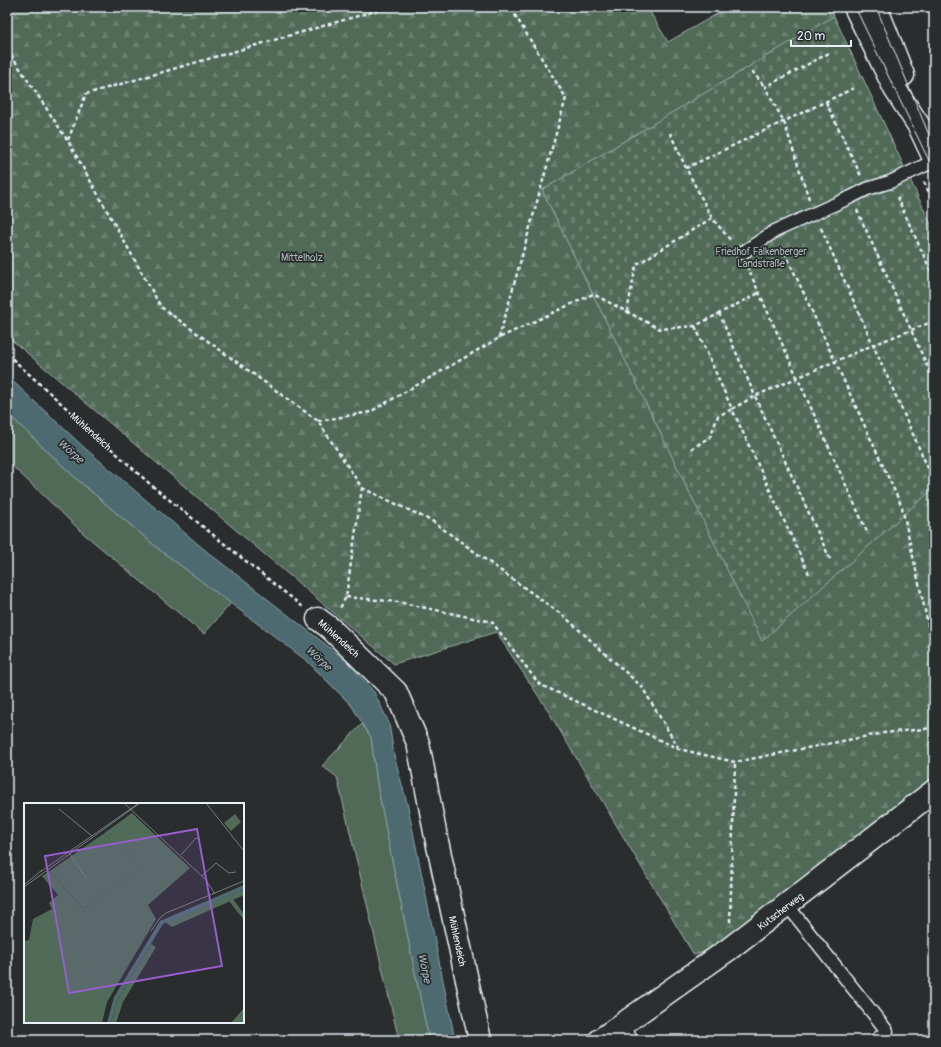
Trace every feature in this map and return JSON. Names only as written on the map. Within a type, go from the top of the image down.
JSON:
[{"type":"street","points":[[855,7],[895,89],[919,126],[934,158]]},
{"type":"street","points":[[876,7],[908,87],[919,126]]},
{"type":"street","name":"Mühlendeich","points":[[324,623],[396,692],[418,742],[435,832],[480,1040]]},
{"type":"street","name":"Kutscherweg","points":[[600,1040],[626,1032],[729,949],[934,791]]},
{"type":"lane","points":[[742,253],[775,231],[867,189],[890,182],[934,161]]},
{"type":"lane","points":[[787,905],[887,1031],[876,1040]]},
{"type":"path","points":[[68,141],[86,94],[389,7]]},
{"type":"path","points":[[499,338],[566,98],[510,7]]},
{"type":"path","points":[[7,49],[68,141],[161,307],[318,421],[362,488],[432,522],[565,617],[642,686],[679,748]]},
{"type":"path","points":[[765,87],[831,52]]},
{"type":"path","points":[[752,71],[765,87],[784,122],[814,214],[932,477]]},
{"type":"path","points":[[686,168],[854,88]]},
{"type":"path","points":[[826,102],[867,189]]},
{"type":"path","points":[[670,133],[712,218],[742,253],[868,534]]},
{"type":"path","points":[[890,182],[934,278]]},
{"type":"path","points":[[851,197],[934,381]]},
{"type":"path","points":[[627,312],[636,265],[712,218]]},
{"type":"path","points":[[775,231],[902,507],[934,651]]},
{"type":"path","points":[[318,421],[370,412],[499,338],[593,294],[660,329],[695,326],[760,293]]},
{"type":"path","points":[[720,313],[755,396],[831,561]]},
{"type":"path","points":[[690,449],[710,437],[718,416],[755,396],[873,345],[934,321]]},
{"type":"path","points":[[695,326],[809,574]]},
{"type":"path","name":"Mühlendeich","points":[[7,354],[151,485],[324,623]]},
{"type":"path","points":[[324,623],[346,597],[362,488]]},
{"type":"path","points":[[346,597],[398,602],[492,622],[539,684],[679,748],[735,762],[884,733],[934,728]]},
{"type":"path","points":[[729,949],[735,762]]},
{"type":"green space","name":"Mittelholz","points":[[7,7],[647,7],[668,42],[729,7],[832,7],[934,488],[934,778],[735,933],[701,953],[694,955],[547,709],[496,632],[394,664],[7,336]]},
{"type":"green space","name":"Friedhof Falkenberger Landstraße","points":[[834,16],[934,231],[934,488],[762,641],[542,190]]},
{"type":"green space","points":[[7,413],[80,482],[160,550],[231,603],[204,634],[83,533],[7,461]]},
{"type":"green space","points":[[362,724],[371,737],[377,783],[429,1040],[399,1040],[337,777],[322,766]]},
{"type":"water","name":"Wörpe","points":[[7,376],[87,450],[205,550],[348,662],[374,692],[389,723],[394,755],[408,807],[455,1040],[429,1040],[377,783],[371,737],[351,705],[307,661],[160,550],[80,482],[7,413]]},
{"type":"tram line","points":[[855,7],[934,171]]},
{"type":"tram line","points":[[876,7],[934,147]]}]
